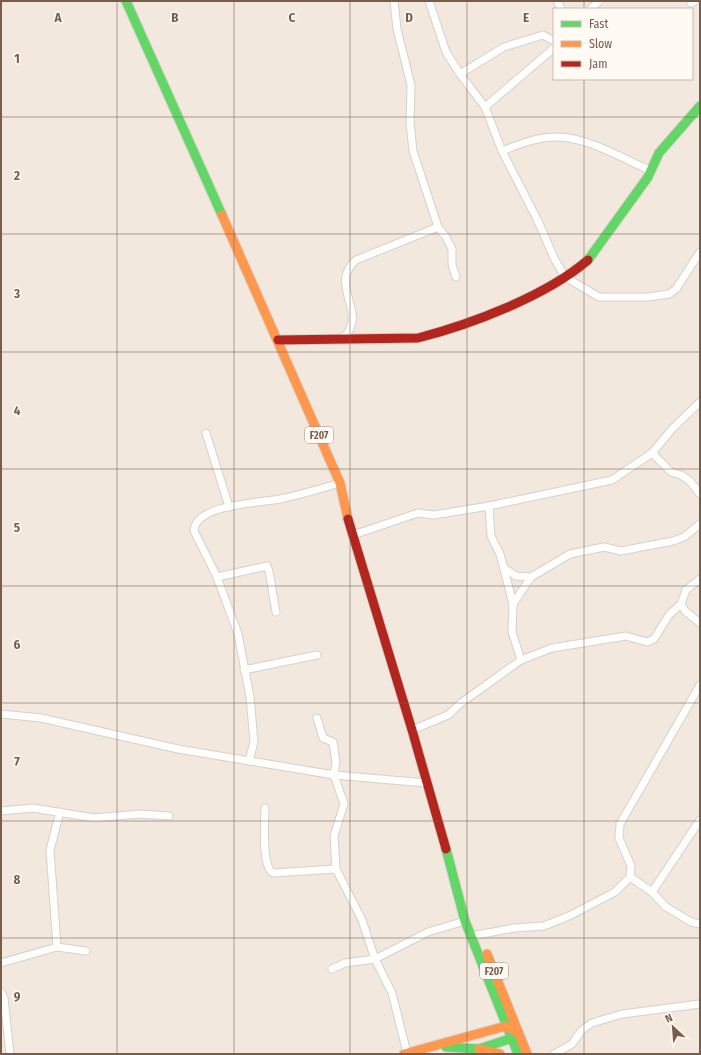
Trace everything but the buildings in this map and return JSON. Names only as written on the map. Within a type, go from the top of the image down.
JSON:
[{"type":"main road","name":"F207","points":[[126,1],[278,340],[340,483],[353,536],[412,730],[457,890],[464,921],[493,988],[506,1026],[516,1033],[518,1054]]},
{"type":"main road","points":[[278,340],[343,338],[370,340],[418,338],[437,334],[488,314],[565,276],[580,267],[591,257],[623,208],[651,171],[655,159],[700,106]]},
{"type":"main road","name":"F207","points":[[457,890],[496,974],[516,1033],[527,1054]]},
{"type":"main road","points":[[488,1031],[493,1022],[496,1009],[493,988]]},
{"type":"main road","points":[[405,1054],[506,1026]]},
{"type":"main road","points":[[479,1049],[516,1033]]},
{"type":"main road","points":[[437,1046],[479,1049],[500,1054]]},
{"type":"street","points":[[394,1],[397,29],[411,85],[410,123],[412,152],[438,228],[446,237],[452,249],[452,264],[456,277]]},
{"type":"street","points":[[429,1],[446,52],[460,74],[485,107],[502,151],[538,221],[554,258],[565,276],[599,297],[648,297],[669,294],[676,289],[700,252]]},
{"type":"street","points":[[460,74],[504,47],[516,42],[543,35],[553,40]]},
{"type":"street","points":[[485,107],[553,49]]},
{"type":"street","points":[[502,151],[526,141],[556,137],[590,143],[651,171]]},
{"type":"street","points":[[343,338],[349,332],[353,319],[344,279],[348,267],[356,260],[438,228]]},
{"type":"street","points":[[353,536],[418,513],[434,515],[490,506],[612,480],[652,452],[673,428],[700,402]]},
{"type":"street","points":[[206,433],[228,507]]},
{"type":"street","points":[[652,452],[671,472],[681,475],[690,481],[700,494]]},
{"type":"street","points":[[249,761],[254,742],[250,697],[233,617],[217,577],[194,531],[194,525],[206,514],[228,507],[243,503],[279,499],[340,483]]},
{"type":"street","points":[[490,506],[491,536],[500,554],[513,604],[512,632],[521,660]]},
{"type":"street","points":[[513,604],[531,577],[570,554],[604,547],[621,551],[673,541],[684,536],[700,524]]},
{"type":"street","points":[[217,577],[267,566],[276,612]]},
{"type":"street","points":[[504,568],[516,576],[531,577]]},
{"type":"street","points":[[412,730],[448,715],[461,703],[521,660],[552,648],[612,637],[626,636],[647,642],[654,639],[669,615],[681,604],[686,590],[700,579]]},
{"type":"street","points":[[681,604],[685,611],[700,623]]},
{"type":"street","points":[[244,670],[317,655]]},
{"type":"street","points":[[477,935],[514,928],[544,926],[571,915],[608,895],[630,877],[631,866],[619,838],[620,824],[700,686]]},
{"type":"street","points":[[1,714],[40,718],[178,749],[334,775],[426,783]]},
{"type":"street","points":[[317,718],[323,738],[333,742],[336,762],[334,775],[344,804],[334,836],[336,869],[362,920],[375,959],[392,993],[405,1054]]},
{"type":"street","points":[[1,811],[33,808],[94,818],[140,814],[169,816]]},
{"type":"street","points":[[265,808],[265,863],[269,871],[273,873],[336,869]]},
{"type":"street","points":[[57,947],[50,850],[60,812]]},
{"type":"street","points":[[652,892],[700,820]]},
{"type":"street","points":[[630,877],[652,892],[666,907],[691,922],[700,924]]},
{"type":"street","points":[[332,970],[345,963],[375,959],[428,932],[464,921]]},
{"type":"street","points":[[1,963],[57,947],[86,951]]},
{"type":"street","points":[[1,992],[4,998],[10,1054]]},
{"type":"street","points":[[554,1054],[572,1044],[582,1030],[592,1023],[622,1014],[700,1004]]},
{"type":"shaded area","points":[[1,1],[700,1],[700,1054],[1,1054]]},
{"type":"traffic: fast","points":[[126,1],[222,215]]},
{"type":"traffic: fast","points":[[588,260],[648,177],[659,153],[700,106]]},
{"type":"traffic: fast","points":[[446,849],[465,921],[518,1054]]},
{"type":"traffic: fast","points":[[446,1047],[479,1049],[512,1038],[515,1032]]},
{"type":"traffic: slow","points":[[222,215],[340,483],[348,519]]},
{"type":"traffic: slow","points":[[487,954],[527,1054]]},
{"type":"traffic: slow","points":[[404,1054],[506,1026],[514,1031]]},
{"type":"traffic: slow","points":[[479,1049],[500,1054]]},
{"type":"traffic: jam","points":[[278,340],[418,338],[484,317],[530,297],[571,273],[588,260]]},
{"type":"traffic: jam","points":[[348,519],[412,730],[446,849]]}]
